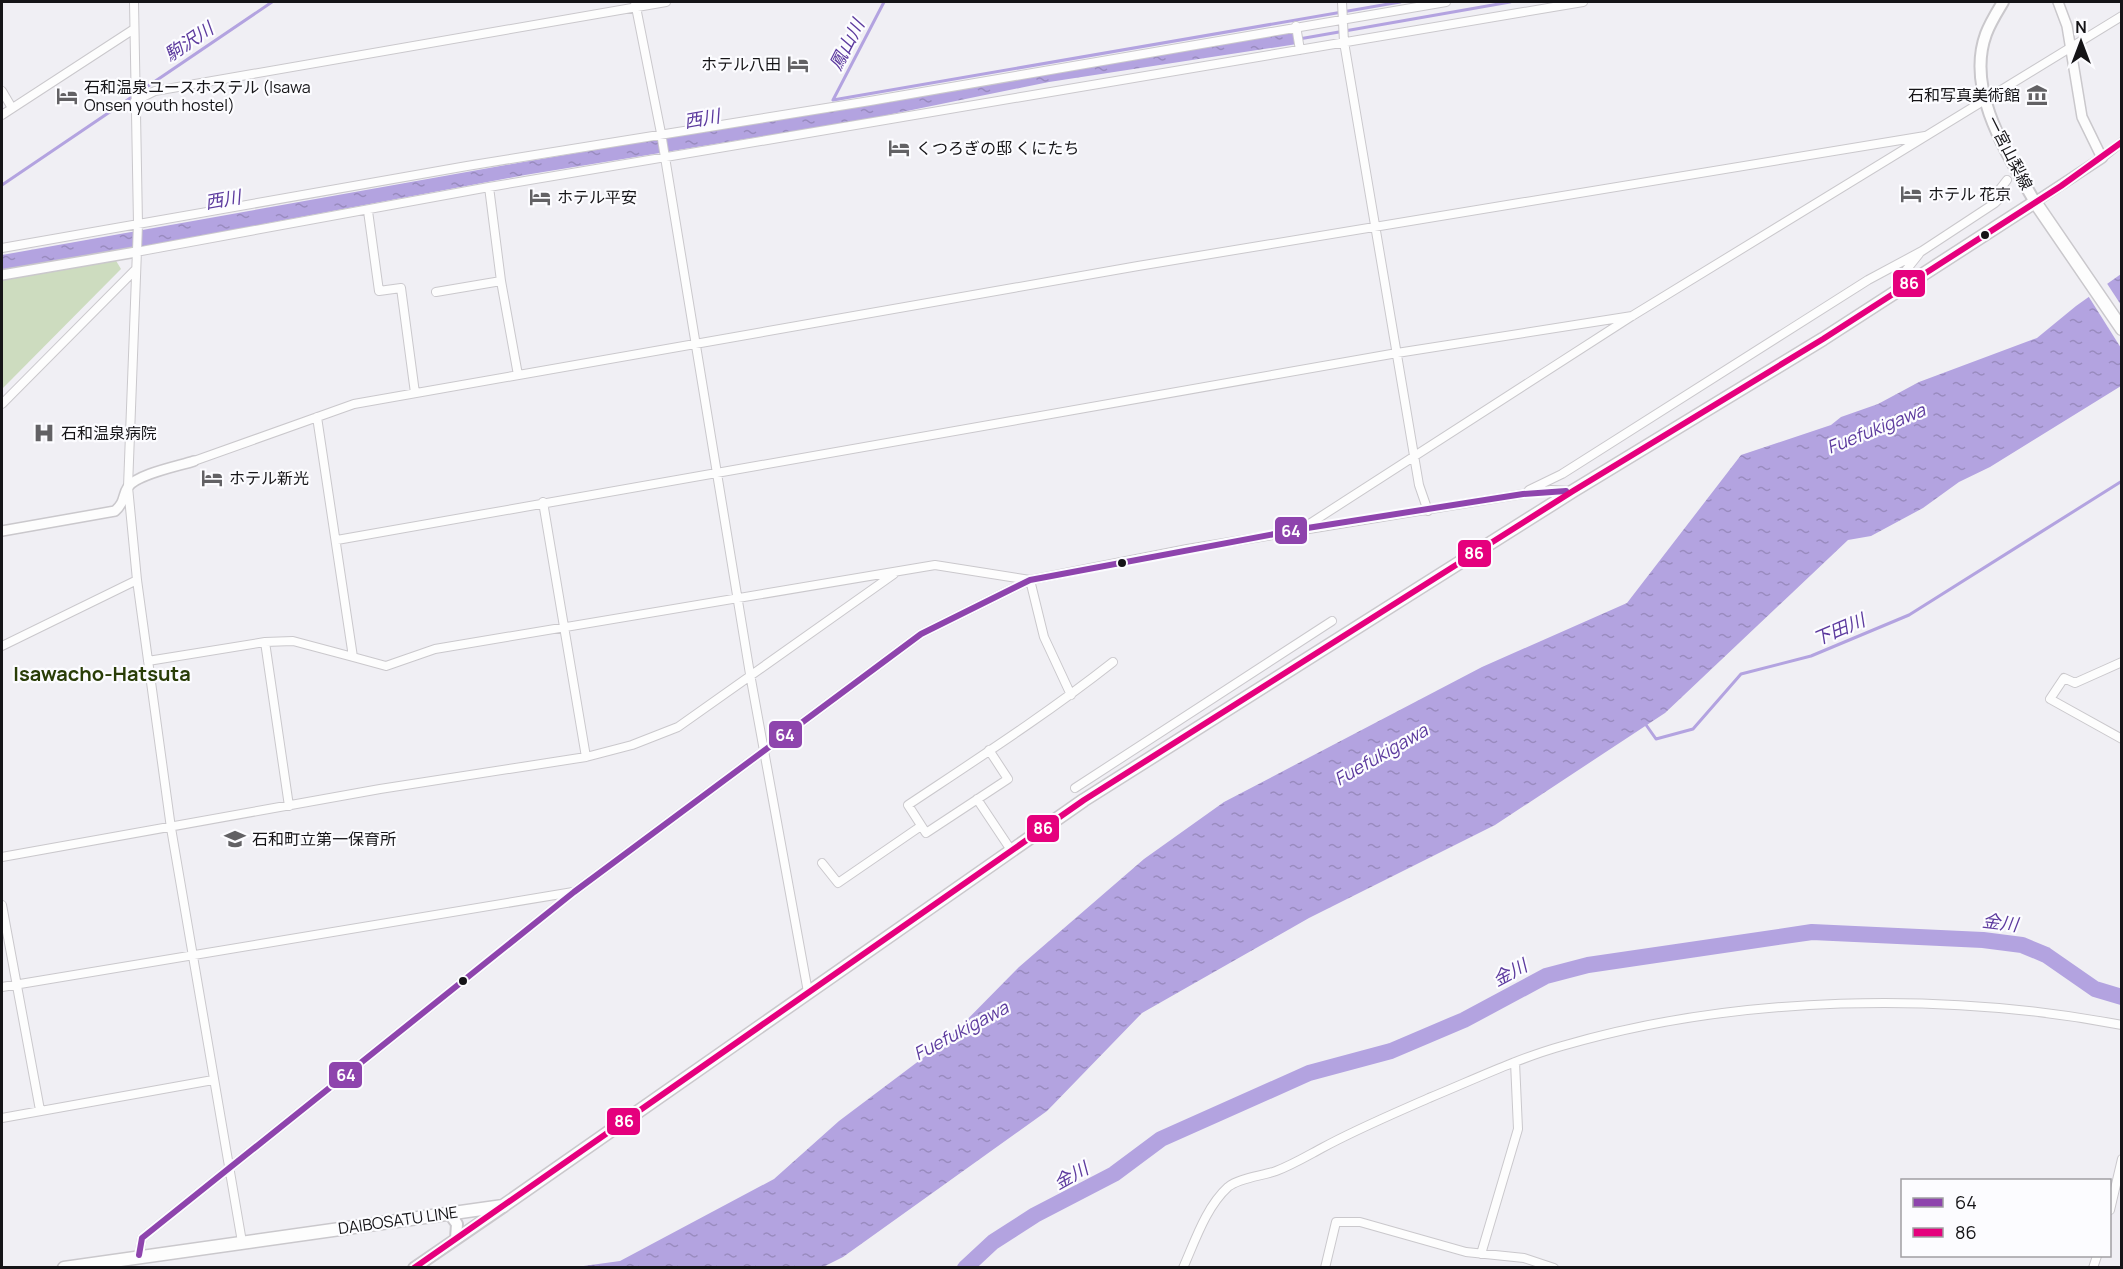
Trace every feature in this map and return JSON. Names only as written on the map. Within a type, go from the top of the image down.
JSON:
[{"type":"highway","points":[[2034,202],[2121,329]]},
{"type":"highway","name":"DAIBOSATU LINE","points":[[71,1267],[139,1255],[504,1206],[1011,850],[1156,754],[1573,491],[1740,391],[2034,202]]},
{"type":"main road","name":"一宮山梨線","points":[[2003,2],[1985,36],[1982,62],[1984,99],[2002,145],[2034,202]]},
{"type":"main road","points":[[414,1268],[504,1206]]},
{"type":"main road","points":[[449,1213],[457,1224],[456,1239]]},
{"type":"street","points":[[135,101],[155,91],[636,4],[666,2]]},
{"type":"street","points":[[1342,2],[1344,39],[1419,485],[1428,511]]},
{"type":"street","points":[[2,248],[138,227],[1446,2]]},
{"type":"street","points":[[2,275],[368,211],[489,187],[1344,39],[1583,2]]},
{"type":"street","points":[[2058,2],[2067,26],[2082,117],[2102,158]]},
{"type":"street","points":[[136,3],[134,29],[138,227],[128,487],[137,580],[171,828],[242,1242]]},
{"type":"street","points":[[636,4],[661,136],[750,674],[808,992]]},
{"type":"street","points":[[1301,529],[1632,316],[2121,16]]},
{"type":"street","points":[[2,115],[134,29]]},
{"type":"street","points":[[1297,29],[1300,47]]},
{"type":"street","points":[[2,91],[12,108]]},
{"type":"street","points":[[2,531],[115,511],[124,503],[128,487],[147,476],[354,404],[1138,266],[1925,136]]},
{"type":"street","points":[[2034,202],[2102,158],[2121,142]]},
{"type":"street","points":[[1523,494],[1562,474],[1868,280],[1922,251],[2000,199],[2000,189],[2007,180]]},
{"type":"street","points":[[489,187],[501,281],[518,375]]},
{"type":"street","points":[[368,211],[379,291],[401,288],[415,393]]},
{"type":"street","points":[[1901,289],[1899,279],[1922,251]]},
{"type":"street","points":[[2,404],[135,270]]},
{"type":"street","points":[[436,292],[501,281]]},
{"type":"street","points":[[337,540],[1397,353],[1632,316]]},
{"type":"street","points":[[318,417],[353,657]]},
{"type":"street","points":[[139,1255],[142,1238],[230,1171],[574,892],[921,634],[1030,580],[1301,529],[1551,490],[1573,491]]},
{"type":"street","points":[[543,502],[586,757]]},
{"type":"street","points":[[148,661],[265,642],[293,641],[386,666],[435,650],[737,597],[894,574],[934,565],[1030,580]]},
{"type":"street","points":[[2,858],[380,789],[586,757],[632,745],[678,727],[894,574]]},
{"type":"street","points":[[2,646],[137,580]]},
{"type":"street","points":[[1030,580],[1044,637],[1071,695]]},
{"type":"street","points":[[1075,788],[1332,621]]},
{"type":"street","points":[[265,642],[289,806]]},
{"type":"street","points":[[989,750],[1008,778],[926,833],[908,805],[989,750],[1071,695],[1113,662]]},
{"type":"street","points":[[2121,662],[2075,683],[2064,678],[2050,699],[2121,739]]},
{"type":"street","points":[[1149,739],[1156,754]]},
{"type":"street","points":[[978,799],[1011,850]]},
{"type":"street","points":[[822,863],[838,883],[921,826]]},
{"type":"street","points":[[2,987],[574,892]]},
{"type":"street","points":[[2,905],[40,1110]]},
{"type":"street","points":[[1183,1268],[1207,1216],[1229,1186],[1278,1170],[1353,1131],[1515,1062],[1614,1032],[1739,1012],[1847,1004],[1994,1008],[2121,1024]]},
{"type":"street","points":[[1481,1254],[1518,1129],[1515,1062]]},
{"type":"street","points":[[2,1118],[213,1080]]},
{"type":"street","points":[[2111,1202],[2121,1159]]},
{"type":"street","points":[[1325,1268],[1336,1222],[1360,1222],[1481,1254],[1524,1258],[1554,1268]]},
{"type":"green space","points":[[115,259],[121,269],[2,389],[2,279]]},
{"type":"water","points":[[1295,32],[1297,44],[1049,82],[863,120],[525,175],[2,273],[2,255],[523,162]]},
{"type":"water","name":"Fuefukigawa","points":[[2121,274],[2121,386],[1990,467],[1959,482],[1923,508],[1871,536],[1848,540],[1665,713],[1495,825],[1309,918],[1142,1013],[1047,1111],[843,1257],[821,1268],[569,1268],[620,1261],[774,1179],[839,1121],[948,1039],[1019,967],[1144,859],[1224,802],[1482,667],[1627,603],[1741,455],[1831,425],[1841,417],[1878,404],[1919,382],[2037,338],[2076,306]]},
{"type":"pier","points":[[2106,282],[2121,305],[2121,348],[2087,294]]},
{"type":"waterway","name":"駒沢川","points":[[2,185],[272,2]]},
{"type":"waterway","name":"鳳山川","points":[[833,100],[884,2]]},
{"type":"waterway","name":"西川","points":[[833,100],[1400,2]]},
{"type":"waterway","points":[[1299,39],[1510,2]]},
{"type":"waterway","name":"下田川","points":[[1644,722],[1656,739],[1693,729],[1741,674],[1811,656],[1909,615],[2122,481]]},
{"type":"waterway","name":"金川","points":[[965,1268],[993,1242],[1035,1215],[1114,1174],[1161,1139],[1309,1073],[1391,1051],[1464,1020],[1546,976],[1588,965],[1812,932],[1983,940],[2022,945],[2046,955],[2095,989],[2122,997]]},
{"type":"transit line","name":"86","points":[[414,1268],[1084,800],[1573,491],[1823,339],[2061,186],[2122,142]]},
{"type":"transit line","name":"64","points":[[139,1255],[142,1238],[574,892],[921,634],[1030,580],[1301,529],[1523,494],[1566,491]]},
{"type":"place","name":"ホテル八田","points":[[798,64]]},
{"type":"place","name":"石和写真美術館","points":[[2037,95]]},
{"type":"place","name":"石和温泉ユースホステル (Isawa Onsen youth hostel)","points":[[67,96]]},
{"type":"place","name":"くつろぎの邸 くにたち","points":[[899,148]]},
{"type":"place","name":"ホテル 花京","points":[[1911,194]]},
{"type":"place","name":"ホテル平安","points":[[540,197]]},
{"type":"place","name":"石和温泉病院","points":[[44,433]]},
{"type":"place","name":"ホテル新光","points":[[212,478]]},
{"type":"place","name":"石和町立第一保育所","points":[[235,839]]},
{"type":"district","name":"Isawacho-Hatsuta","points":[[102,674]]}]
